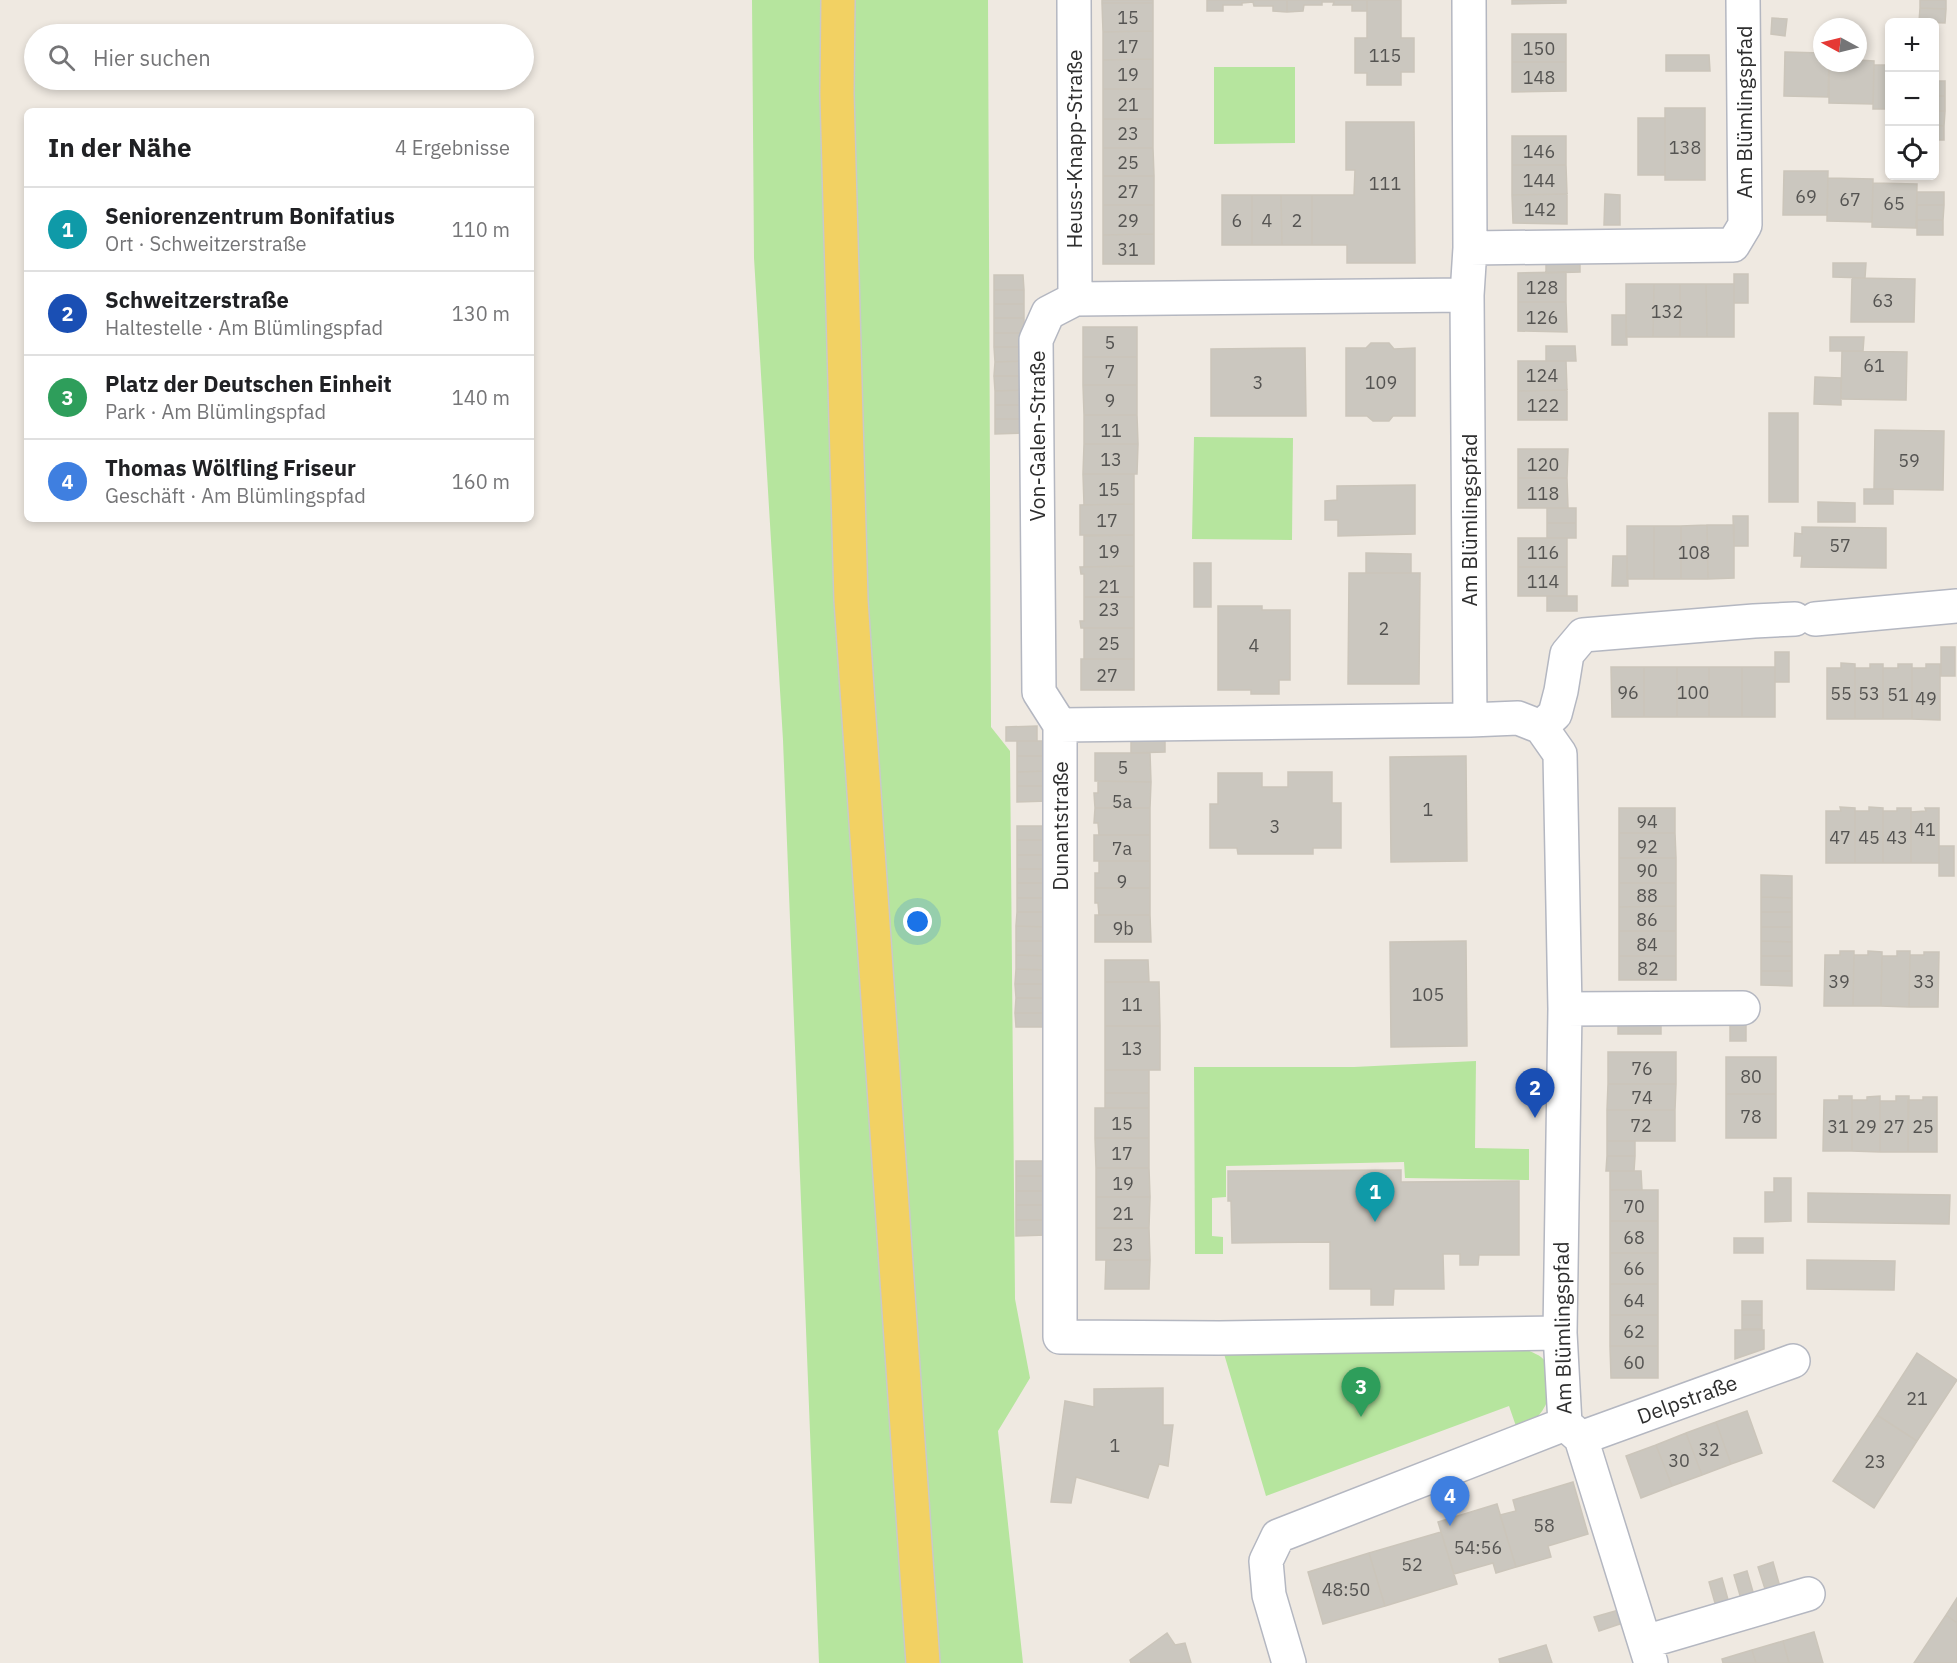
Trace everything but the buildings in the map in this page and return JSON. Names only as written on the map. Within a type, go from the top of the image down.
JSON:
[{"type":"main road","points":[[838,0],[837,94],[851,600],[923,1663]]},
{"type":"street","name":"Heuss-Knapp-Straße","points":[[1074,0],[1075,299]]},
{"type":"street","name":"Am Blümlingspfad","points":[[1469,0],[1470,248],[1467,295],[1470,720]]},
{"type":"street","name":"Am Blümlingspfad","points":[[1470,248],[1733,245],[1745,225],[1743,0]]},
{"type":"street","name":"Von-Galen-Straße","points":[[1060,725],[1039,692],[1036,340],[1048,313],[1075,299],[1467,295]]},
{"type":"street","points":[[1060,725],[1518,718],[1541,727],[1555,714],[1567,654],[1583,635],[1957,606]]},
{"type":"street","name":"Dunantstraße","points":[[1060,725],[1060,1337],[1219,1338],[1560,1333]]},
{"type":"street","name":"Am Blümlingspfad","points":[[1289,1663],[1269,1594],[1266,1561],[1278,1536],[1573,1431],[1560,1333],[1565,1009],[1560,754],[1541,727]]},
{"type":"street","points":[[1565,1009],[1743,1008]]},
{"type":"street","name":"Delpstraße","points":[[1573,1431],[1793,1361]]},
{"type":"street","points":[[1573,1431],[1648,1653],[1808,1594]]},
{"type":"green space","points":[[752,0],[988,0],[991,727],[1010,751],[1015,1299],[1030,1378],[998,1431],[1023,1663],[819,1663],[783,740],[754,258]]},
{"type":"green space","points":[[1214,67],[1295,67],[1295,143],[1214,144]]},
{"type":"green space","points":[[1194,437],[1293,438],[1292,540],[1192,539]]},
{"type":"green space","points":[[1476,1061],[1475,1148],[1529,1149],[1529,1180],[1405,1178],[1404,1162],[1226,1166],[1226,1197],[1212,1198],[1212,1236],[1223,1237],[1223,1254],[1195,1254],[1194,1067],[1354,1067]]},
{"type":"green space","points":[[1222,1347],[1525,1349],[1545,1361],[1551,1377],[1550,1395],[1537,1418],[1517,1429],[1509,1406],[1266,1496]]},
{"type":"place","name":"Schweitzerstraße","points":[[1535,1118]]},
{"type":"place","name":"Seniorenzentrum Bonifatius","points":[[1375,1222]]},
{"type":"place","name":"Platz der Deutschen Einheit","points":[[1361,1417]]},
{"type":"place","name":"Thomas Wölfling Friseur","points":[[1450,1526]]}]
